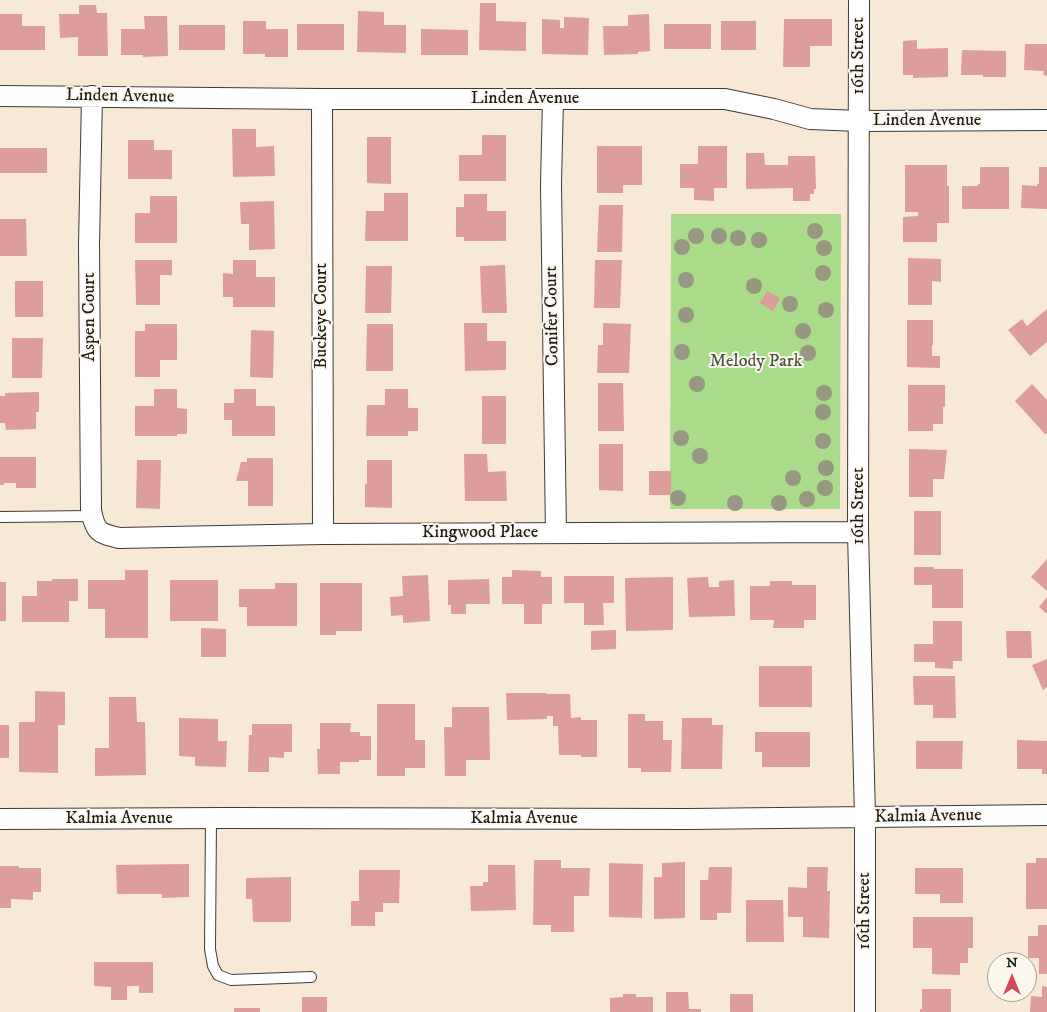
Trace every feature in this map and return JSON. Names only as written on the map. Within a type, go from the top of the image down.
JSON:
[{"type":"street","name":"16th Street","points":[[859,0],[858,532],[865,817],[865,1012]]},
{"type":"street","name":"Linden Avenue","points":[[0,96],[322,99],[725,99],[810,119],[858,121],[1047,120]]},
{"type":"street","name":"Aspen Court","points":[[92,96],[89,245],[91,502],[94,524],[103,534]]},
{"type":"street","name":"Buckeye Court","points":[[322,99],[322,534]]},
{"type":"street","name":"Conifer Court","points":[[553,99],[551,184],[556,533]]},
{"type":"street","name":"Kingwood Place","points":[[103,534],[120,538],[322,534],[858,532]]},
{"type":"street","name":"Kalmia Avenue","points":[[0,819],[689,820],[1047,816]]},
{"type":"lane","points":[[0,517],[92,516]]},
{"type":"lane","points":[[211,818],[210,949],[213,966],[218,975],[231,980],[311,977]]},
{"type":"green space","name":"Melody Park","points":[[671,214],[841,214],[840,509],[670,509]]},
{"type":"building","points":[[480,3],[496,3],[496,21],[526,22],[526,51],[479,50]]},
{"type":"building","points":[[79,5],[96,5],[97,13],[107,13],[108,56],[78,56],[78,37],[60,38],[59,14],[79,14]]},
{"type":"building","points":[[358,11],[384,12],[384,25],[406,25],[406,53],[357,52]]},
{"type":"building","points":[[0,14],[22,14],[22,26],[45,26],[45,50],[0,50]]},
{"type":"building","points":[[649,14],[650,51],[638,52],[638,54],[604,55],[603,26],[628,26],[628,15]]},
{"type":"building","points":[[144,16],[167,16],[168,56],[143,57],[143,55],[121,55],[121,29],[145,29]]},
{"type":"building","points":[[564,17],[589,18],[588,55],[542,54],[542,19],[560,20],[560,28],[564,28]]},
{"type":"building","points":[[784,19],[832,19],[832,46],[810,46],[810,67],[783,67]]},
{"type":"building","points":[[243,21],[266,21],[266,29],[288,29],[288,57],[265,57],[265,54],[243,54]]},
{"type":"building","points":[[721,21],[756,21],[756,50],[721,50]]},
{"type":"building","points":[[297,24],[344,24],[344,50],[297,50]]},
{"type":"building","points":[[664,24],[711,24],[711,49],[664,49]]},
{"type":"building","points":[[179,25],[225,25],[225,50],[179,50]]},
{"type":"building","points":[[421,29],[468,30],[468,55],[421,55]]},
{"type":"building","points":[[917,40],[917,49],[948,48],[948,77],[913,78],[913,75],[903,75],[903,41]]},
{"type":"building","points":[[1025,44],[1047,44],[1047,76],[1043,75],[1044,71],[1024,70]]},
{"type":"building","points":[[962,50],[1006,51],[1006,77],[961,75]]},
{"type":"building","points":[[232,129],[256,129],[256,147],[274,146],[275,176],[233,177]]},
{"type":"building","points":[[482,135],[506,135],[506,181],[459,181],[459,155],[482,155]]},
{"type":"building","points":[[367,137],[391,137],[391,184],[367,183]]},
{"type":"building","points":[[128,140],[154,140],[154,150],[172,150],[172,179],[128,179]]},
{"type":"building","points":[[597,146],[642,146],[642,185],[623,185],[623,193],[597,193]]},
{"type":"building","points":[[698,146],[727,146],[727,188],[714,188],[714,201],[694,200],[694,188],[680,188],[680,164],[698,164]]},
{"type":"building","points":[[0,148],[47,148],[47,173],[0,173]]},
{"type":"building","points":[[746,153],[764,153],[765,165],[788,165],[788,156],[815,156],[816,189],[814,189],[814,194],[810,194],[810,201],[793,201],[793,188],[746,189]]},
{"type":"building","points":[[905,165],[947,165],[949,223],[937,223],[937,242],[903,242],[903,217],[918,216],[918,212],[905,212]]},
{"type":"building","points":[[980,167],[1009,167],[1009,209],[962,209],[962,186],[978,186],[980,184]]},
{"type":"building","points":[[1039,167],[1047,167],[1047,209],[1021,208],[1022,185],[1037,186],[1039,184]]},
{"type":"building","points":[[384,193],[408,193],[408,241],[365,241],[366,211],[384,211]]},
{"type":"building","points":[[464,194],[487,194],[487,211],[506,211],[506,241],[464,241],[464,237],[456,237],[456,207],[464,207]]},
{"type":"building","points":[[150,196],[177,196],[177,243],[135,243],[135,213],[150,213]]},
{"type":"building","points":[[274,201],[275,249],[249,250],[249,224],[241,224],[240,202]]},
{"type":"building","points":[[599,205],[623,205],[622,252],[597,252]]},
{"type":"building","points":[[0,219],[26,219],[27,256],[0,256]]},
{"type":"building","points":[[908,258],[941,259],[941,282],[932,281],[932,305],[908,305]]},
{"type":"building","points":[[135,260],[172,260],[172,275],[160,275],[160,305],[136,305]]},
{"type":"building","points":[[233,260],[256,260],[256,277],[275,277],[275,307],[233,307],[233,297],[223,297],[223,273],[233,274]]},
{"type":"building","points":[[595,260],[622,260],[620,308],[594,308]]},
{"type":"building","points":[[505,265],[507,313],[482,313],[480,266]]},
{"type":"building","points":[[366,266],[392,266],[391,313],[365,313]]},
{"type":"building","points":[[15,281],[43,281],[43,317],[15,317]]},
{"type":"building","points":[[767,291],[780,298],[773,311],[760,303]]},
{"type":"building","points":[[1047,309],[1047,342],[1030,356],[1008,330],[1022,319],[1027,326]]},
{"type":"building","points":[[907,320],[933,320],[932,356],[940,356],[940,368],[907,367]]},
{"type":"building","points":[[464,323],[487,323],[487,341],[506,341],[506,370],[465,371]]},
{"type":"building","points":[[603,323],[631,324],[629,373],[597,373],[598,345],[603,345]]},
{"type":"building","points":[[145,324],[177,324],[177,360],[160,360],[160,377],[135,377],[135,331],[145,331]]},
{"type":"building","points":[[367,324],[393,324],[393,371],[366,371]]},
{"type":"building","points":[[251,330],[274,331],[273,378],[250,377]]},
{"type":"building","points":[[12,338],[43,338],[42,378],[12,378]]},
{"type":"building","points":[[598,383],[623,383],[624,431],[598,431]]},
{"type":"building","points":[[1032,384],[1047,400],[1047,433],[1045,434],[1015,401]]},
{"type":"building","points":[[908,385],[945,385],[943,424],[933,424],[933,431],[908,431]]},
{"type":"building","points":[[154,389],[177,389],[177,408],[187,409],[187,434],[177,434],[177,436],[135,436],[135,406],[154,406]]},
{"type":"building","points":[[234,389],[256,389],[256,406],[275,406],[275,436],[232,436],[232,420],[224,420],[224,403],[234,403]]},
{"type":"building","points":[[385,389],[408,389],[408,408],[418,408],[418,431],[408,431],[408,436],[366,436],[367,405],[385,405]]},
{"type":"building","points":[[39,392],[39,412],[36,412],[36,429],[6,430],[5,423],[0,423],[0,396],[5,396],[5,393]]},
{"type":"building","points":[[482,396],[506,396],[506,444],[482,444]]},
{"type":"building","points":[[599,444],[623,444],[623,491],[599,490]]},
{"type":"building","points":[[909,449],[947,450],[944,479],[933,479],[933,497],[909,497]]},
{"type":"building","points":[[464,454],[487,454],[488,472],[506,471],[507,501],[465,501]]},
{"type":"building","points":[[0,457],[36,457],[36,488],[16,488],[16,483],[0,485]]},
{"type":"building","points":[[247,458],[273,458],[273,506],[248,506],[248,481],[236,481],[241,462],[247,462]]},
{"type":"building","points":[[137,460],[161,460],[160,509],[136,508]]},
{"type":"building","points":[[367,460],[392,460],[392,508],[365,507]]},
{"type":"building","points":[[649,471],[671,471],[671,495],[649,495]]},
{"type":"building","points":[[914,511],[941,511],[941,555],[914,555]]},
{"type":"building","points":[[1047,559],[1047,591],[1031,577]]},
{"type":"building","points":[[914,567],[963,569],[963,608],[932,608],[932,585],[914,585]]},
{"type":"building","points":[[125,570],[148,570],[148,638],[105,638],[105,609],[88,609],[88,580],[125,580]]},
{"type":"building","points":[[512,570],[541,571],[541,577],[552,577],[552,604],[542,604],[542,624],[524,624],[524,604],[502,604],[502,577],[512,577]]},
{"type":"building","points":[[428,575],[430,621],[403,623],[403,615],[391,616],[390,597],[403,596],[402,576]]},
{"type":"building","points":[[564,576],[614,576],[614,603],[603,603],[604,625],[584,625],[584,603],[564,603]]},
{"type":"building","points":[[673,577],[673,630],[626,631],[625,578]]},
{"type":"building","points":[[708,577],[709,587],[719,587],[719,581],[734,580],[735,616],[689,617],[687,578]]},
{"type":"building","points":[[52,579],[78,579],[78,601],[69,601],[69,622],[22,622],[22,596],[37,596],[37,581],[52,581]]},
{"type":"building","points":[[489,579],[490,604],[466,604],[466,614],[451,614],[451,605],[448,605],[448,580]]},
{"type":"building","points":[[170,580],[218,580],[218,621],[170,621]]},
{"type":"building","points":[[770,581],[792,581],[792,585],[816,585],[816,620],[804,620],[804,628],[773,628],[774,620],[750,620],[750,586],[770,586]]},
{"type":"building","points":[[0,582],[6,582],[6,621],[0,621]]},
{"type":"building","points":[[275,583],[297,583],[297,626],[247,626],[247,607],[239,607],[239,589],[275,589]]},
{"type":"building","points":[[320,583],[362,583],[362,631],[336,631],[336,635],[320,635]]},
{"type":"building","points":[[1047,597],[1047,614],[1039,607]]},
{"type":"building","points":[[933,621],[962,621],[962,661],[953,661],[953,669],[935,668],[935,662],[914,662],[914,644],[933,644]]},
{"type":"building","points":[[201,628],[226,629],[226,657],[201,657]]},
{"type":"building","points":[[616,630],[616,649],[591,650],[591,631]]},
{"type":"building","points":[[1006,631],[1031,631],[1032,658],[1007,658]]},
{"type":"building","points":[[1047,659],[1047,687],[1043,690],[1032,665]]},
{"type":"building","points":[[759,666],[812,666],[812,707],[759,707]]},
{"type":"building","points":[[913,676],[955,676],[956,718],[933,718],[933,705],[914,705]]},
{"type":"building","points":[[35,691],[65,692],[65,725],[58,725],[58,773],[19,772],[19,722],[35,722]]},
{"type":"building","points":[[506,693],[570,694],[571,718],[581,717],[581,720],[597,720],[597,757],[559,755],[558,726],[553,726],[553,716],[547,716],[547,719],[507,720]]},
{"type":"building","points":[[109,697],[136,697],[137,722],[145,722],[146,775],[95,776],[95,748],[109,748]]},
{"type":"building","points":[[377,704],[415,704],[415,740],[425,740],[425,768],[405,768],[405,776],[377,776]]},
{"type":"building","points":[[452,707],[489,707],[490,760],[466,760],[466,776],[445,776],[444,727],[452,727]]},
{"type":"building","points":[[628,714],[645,714],[645,721],[663,721],[663,740],[672,740],[671,772],[641,772],[641,768],[628,768]]},
{"type":"building","points":[[179,718],[218,719],[218,741],[227,741],[226,767],[195,766],[195,757],[179,756]]},
{"type":"building","points":[[682,718],[712,718],[712,725],[723,725],[722,769],[681,769]]},
{"type":"building","points":[[320,723],[351,723],[350,732],[360,732],[360,736],[371,736],[371,760],[340,762],[340,774],[318,774],[317,749],[320,749]]},
{"type":"building","points":[[252,724],[292,724],[292,752],[284,752],[284,758],[269,757],[269,772],[248,772],[249,735],[252,735]]},
{"type":"building","points":[[0,725],[9,725],[9,758],[0,758]]},
{"type":"building","points":[[755,732],[810,732],[810,767],[762,767],[762,752],[755,752]]},
{"type":"building","points":[[1017,740],[1047,741],[1047,774],[1042,774],[1042,769],[1017,769]]},
{"type":"building","points":[[916,741],[963,741],[962,769],[916,769]]},
{"type":"building","points":[[1036,858],[1047,858],[1047,909],[1026,909],[1026,863],[1036,863]]},
{"type":"building","points":[[534,860],[561,860],[561,868],[590,868],[589,896],[574,896],[574,932],[551,932],[551,925],[533,925]]},
{"type":"building","points":[[685,862],[685,918],[654,919],[654,877],[662,877],[662,863]]},
{"type":"building","points":[[609,863],[643,864],[642,918],[609,917]]},
{"type":"building","points":[[189,864],[189,897],[162,898],[162,894],[117,894],[116,865]]},
{"type":"building","points":[[488,865],[515,865],[516,910],[471,911],[470,886],[483,886],[483,882],[488,882]]},
{"type":"building","points":[[0,866],[41,868],[41,892],[33,892],[33,900],[11,899],[11,908],[0,908]]},
{"type":"building","points":[[709,867],[732,867],[731,913],[717,913],[717,920],[700,920],[700,880],[708,880]]},
{"type":"building","points":[[807,867],[828,867],[827,891],[830,891],[829,938],[803,937],[803,917],[788,917],[788,887],[807,888]]},
{"type":"building","points":[[915,868],[963,868],[963,903],[940,903],[940,894],[915,894]]},
{"type":"building","points":[[359,870],[400,870],[399,903],[383,903],[383,912],[375,912],[375,926],[351,926],[351,901],[359,901]]},
{"type":"building","points":[[291,877],[291,922],[253,922],[252,899],[246,899],[246,878]]},
{"type":"building","points":[[746,900],[783,900],[784,942],[746,942]]},
{"type":"building","points":[[913,917],[973,917],[973,948],[968,948],[968,963],[960,963],[960,975],[932,974],[932,948],[913,948]]},
{"type":"building","points":[[1038,925],[1047,925],[1047,974],[1039,974],[1037,952],[1028,952],[1028,936],[1038,936]]},
{"type":"building","points":[[94,962],[153,962],[153,993],[139,993],[139,986],[127,986],[127,1000],[111,1000],[111,987],[94,986]]},
{"type":"building","points":[[1042,986],[1047,987],[1047,1012],[1030,1012],[1031,1002],[1037,1002],[1037,997],[1042,997]]},
{"type":"building","points":[[922,989],[951,989],[951,1012],[920,1012],[920,1009],[922,1009]]},
{"type":"building","points":[[666,992],[688,992],[689,1009],[701,1009],[701,1012],[666,1012]]},
{"type":"building","points":[[623,994],[636,994],[636,997],[653,997],[653,1012],[610,1012],[610,998],[623,997]]},
{"type":"building","points":[[730,994],[753,994],[753,1012],[730,1012]]},
{"type":"building","points":[[302,997],[327,997],[327,1012],[302,1012]]},
{"type":"building","points":[[234,1008],[260,1008],[260,1012],[234,1012]]}]
